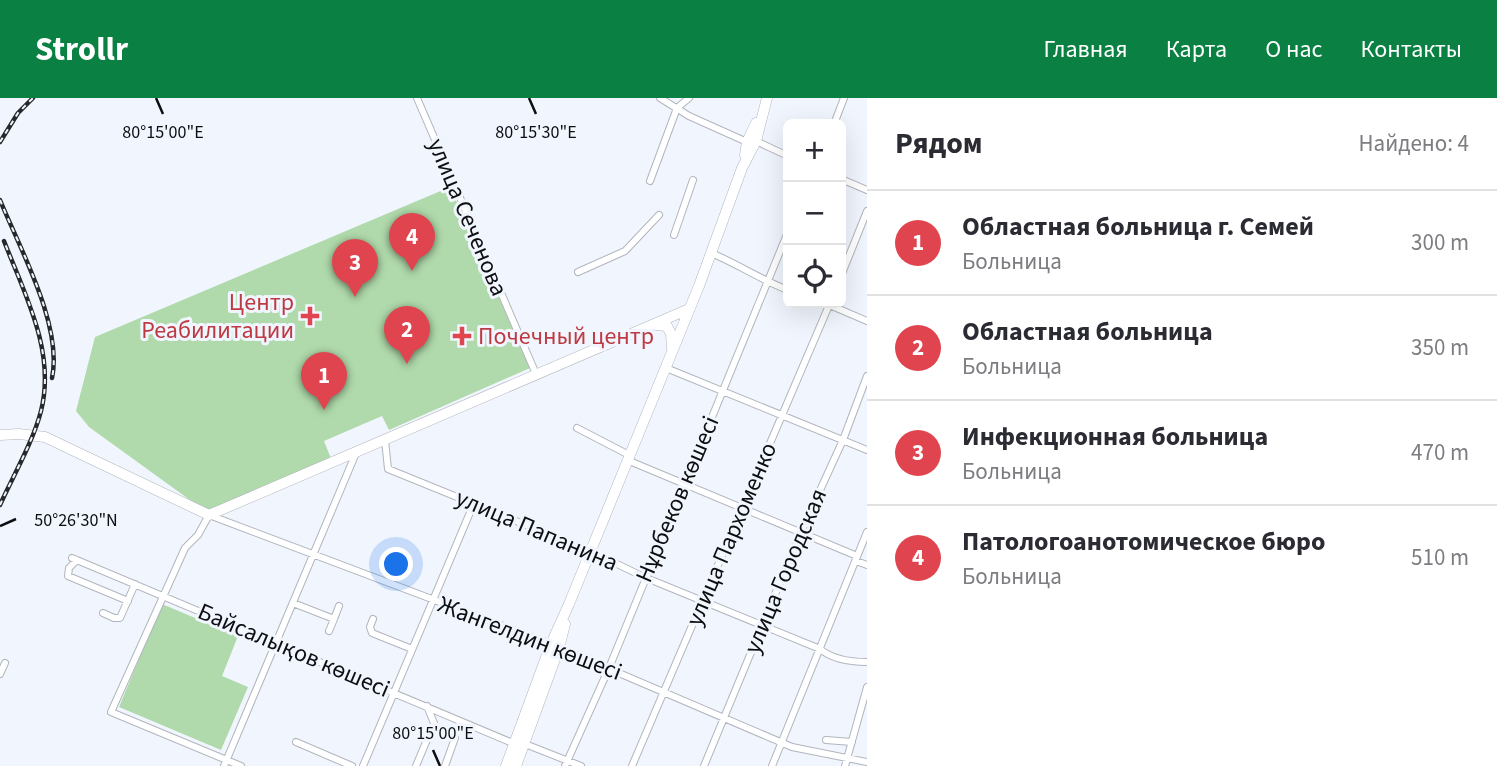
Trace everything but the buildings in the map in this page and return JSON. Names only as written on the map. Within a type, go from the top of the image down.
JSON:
[{"type":"highway","points":[[516,766],[520,744],[569,604],[699,286],[767,98]]},
{"type":"highway","points":[[674,316],[689,304],[699,286]]},
{"type":"highway","points":[[209,515],[689,309]]},
{"type":"highway","points":[[642,329],[658,324],[667,326],[672,345],[667,365]]},
{"type":"highway","name":"Жангелдин көшесі","points":[[0,435],[19,433],[45,437],[209,515]]},
{"type":"highway","points":[[506,766],[520,744]]},
{"type":"street","name":"улица Сеченова","points":[[417,98],[536,374]]},
{"type":"street","points":[[660,98],[689,116],[783,154]]},
{"type":"street","points":[[650,181],[677,108],[689,98]]},
{"type":"street","points":[[836,119],[844,98]]},
{"type":"street","points":[[674,235],[693,180]]},
{"type":"street","points":[[846,181],[867,190]]},
{"type":"street","points":[[846,264],[867,211]]},
{"type":"street","points":[[578,272],[625,251],[659,215]]},
{"type":"street","name":"Нұрбеков көшесі","points":[[566,763],[609,668],[644,577],[783,243]]},
{"type":"street","points":[[711,253],[783,288]]},
{"type":"street","name":"улица Пархоменко","points":[[632,766],[826,308]]},
{"type":"street","points":[[839,308],[867,321]]},
{"type":"street","points":[[667,365],[867,450]]},
{"type":"street","name":"улица Городская","points":[[704,766],[800,534],[843,440],[867,376]]},
{"type":"street","points":[[577,428],[628,458],[683,484],[867,565]]},
{"type":"street","name":"улица Папанина","points":[[384,440],[388,469],[590,551],[644,577],[762,624],[825,653],[846,660],[867,662]]},
{"type":"street","points":[[225,763],[356,453]]},
{"type":"street","points":[[363,766],[474,503]]},
{"type":"street","points":[[209,515],[198,535],[186,548],[111,712],[225,763],[241,766]]},
{"type":"street","name":"Жангелдин көшесі","points":[[209,515],[555,646],[799,750],[846,762],[867,762]]},
{"type":"street","points":[[772,766],[867,532]]},
{"type":"street","name":"Байсалықов көшесі","points":[[128,601],[68,576],[74,559],[566,763],[581,766]]},
{"type":"street","points":[[103,612],[120,618],[135,584]]},
{"type":"street","points":[[293,603],[334,619]]},
{"type":"street","points":[[329,631],[339,606]]},
{"type":"street","points":[[373,619],[370,627],[372,633],[412,649]]},
{"type":"street","points":[[0,674],[5,663]]},
{"type":"street","points":[[846,762],[867,687]]},
{"type":"street","points":[[416,766],[433,723],[427,706]]},
{"type":"street","points":[[445,766],[455,738]]},
{"type":"street","points":[[826,740],[852,742]]},
{"type":"street","points":[[296,742],[352,766]]},
{"type":"green space","points":[[450,187],[530,368],[389,430],[382,416],[324,441],[332,461],[210,512],[89,427],[76,411],[95,337]]},
{"type":"green space","points":[[162,604],[238,636],[222,676],[248,687],[221,750],[119,707]]},
{"type":"railway","points":[[0,142],[18,113],[33,98]]},
{"type":"railway","points":[[0,200],[46,312],[54,357],[52,378]]},
{"type":"railway","points":[[0,505],[33,435],[45,389],[36,324],[4,241]]},
{"type":"place","name":"Патологоанотомическое бюро","points":[[412,271]]},
{"type":"place","name":"Инфекционная больница","points":[[355,297]]},
{"type":"place","name":"Центр Реабилитации","points":[[310,316]]},
{"type":"place","name":"Почечный центр","points":[[462,336]]},
{"type":"place","name":"Областная больница","points":[[407,364]]},
{"type":"place","name":"Областная больница г. Семей","points":[[324,410]]}]
